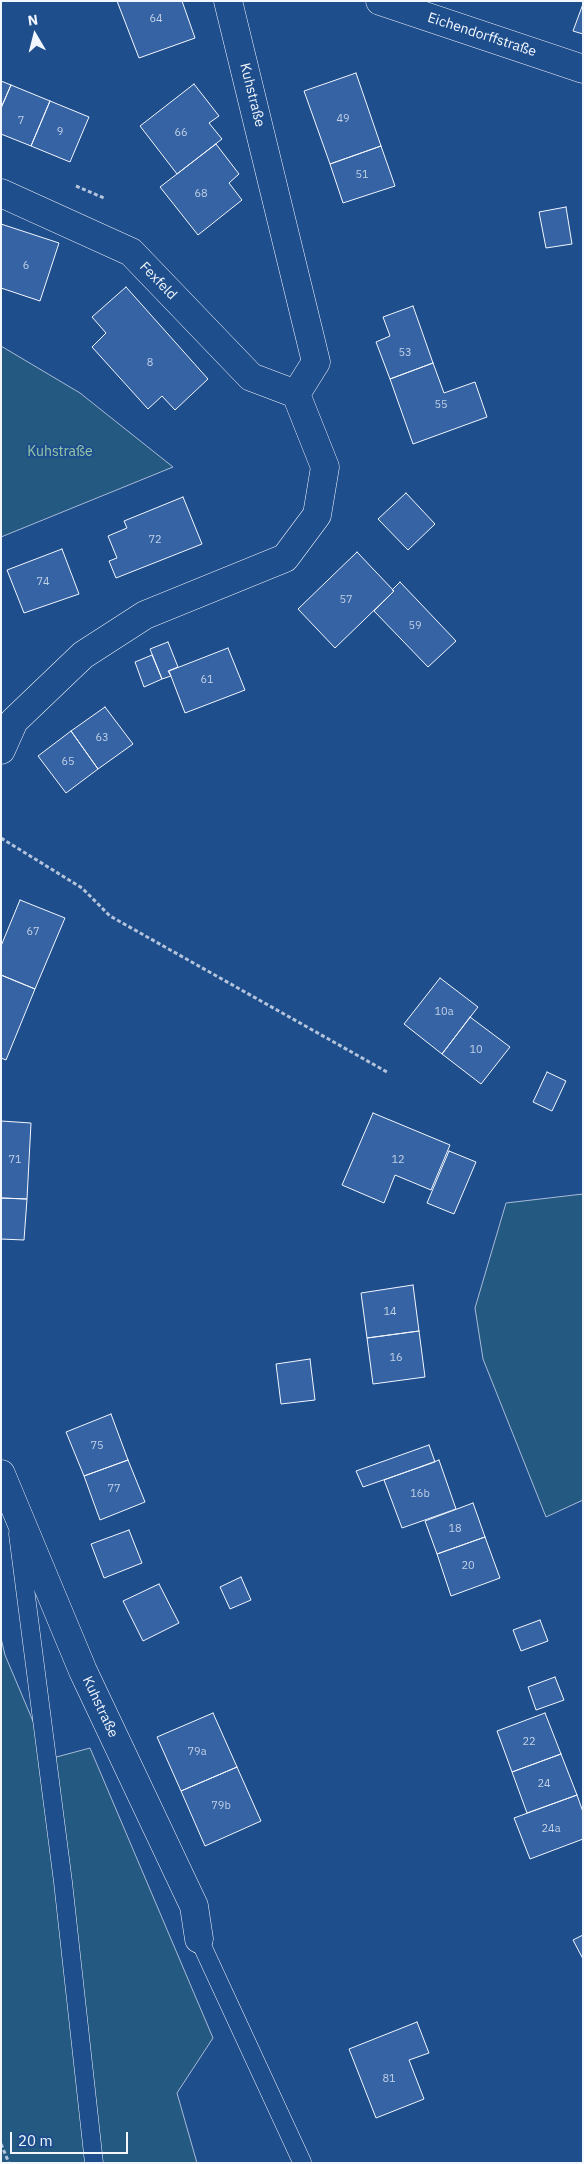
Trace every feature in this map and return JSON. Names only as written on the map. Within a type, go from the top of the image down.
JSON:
[{"type":"street","name":"Eichendorffstraße","points":[[380,1],[583,69]]},
{"type":"street","name":"Kuhstraße","points":[[229,2],[316,362],[296,394]]},
{"type":"street","name":"Fexfeld","points":[[1,193],[130,252],[251,377],[296,394]]},
{"type":"street","points":[[1,750],[14,721],[83,655],[146,615],[285,558],[318,515],[325,467],[296,394]]},
{"type":"street","name":"Kuhstraße","points":[[1,1474],[82,1670],[194,1906],[199,1939]]},
{"type":"lane","points":[[14,1504],[63,1882],[94,2163]]},
{"type":"lane","points":[[199,1939],[302,2162]]},
{"type":"path","points":[[1,838],[82,888],[110,916],[388,1072]]},
{"type":"path","points":[[1,2144],[9,2163]]},
{"type":"green space","name":"Kuhstraße","points":[[1,346],[80,393],[173,467],[1,537]]},
{"type":"green space","points":[[583,1194],[583,1500],[546,1517],[483,1359],[475,1308],[506,1203]]},
{"type":"green space","points":[[1,1638],[5,1655],[49,1759],[90,1748],[213,2038],[177,2093],[197,2163],[1,2163]]},
{"type":"building","points":[[117,1],[182,1],[195,38],[139,58]]},
{"type":"building","points":[[583,4],[583,34],[573,31]]},
{"type":"building","points":[[356,73],[381,146],[330,164],[304,91]]},
{"type":"building","points":[[1,81],[11,85],[1,108]]},
{"type":"building","points":[[194,84],[219,116],[209,123],[222,139],[177,174],[140,126]]},
{"type":"building","points":[[11,85],[50,101],[31,146],[1,134],[1,108]]},
{"type":"building","points":[[50,101],[89,117],[70,162],[31,146]]},
{"type":"building","points":[[216,144],[239,174],[229,183],[242,200],[198,235],[160,187]]},
{"type":"building","points":[[381,146],[395,186],[343,203],[330,164]]},
{"type":"building","points":[[566,207],[572,244],[546,248],[539,212]]},
{"type":"building","points":[[1,224],[59,243],[40,301],[1,288]]},
{"type":"building","points":[[126,287],[208,379],[175,410],[162,396],[148,409],[92,347],[106,333],[92,317]]},
{"type":"building","points":[[413,306],[433,363],[390,379],[376,342],[390,336],[383,317]]},
{"type":"building","points":[[433,363],[444,393],[475,382],[487,417],[413,444],[390,379]]},
{"type":"building","points":[[406,493],[435,524],[408,550],[378,519]]},
{"type":"building","points":[[183,497],[202,544],[116,578],[109,561],[117,558],[108,536],[127,528],[124,521]]},
{"type":"building","points":[[62,549],[79,594],[24,613],[7,570]]},
{"type":"building","points":[[357,552],[394,591],[335,648],[298,609]]},
{"type":"building","points":[[400,582],[456,641],[428,667],[374,611],[394,591],[392,590]]},
{"type":"building","points":[[168,642],[178,667],[168,671],[171,676],[162,679],[150,649]]},
{"type":"building","points":[[228,648],[245,690],[185,713],[169,671]]},
{"type":"building","points":[[152,655],[162,679],[144,687],[135,662]]},
{"type":"building","points":[[105,707],[133,744],[98,769],[71,731]]},
{"type":"building","points":[[71,731],[98,769],[66,793],[38,756]]},
{"type":"building","points":[[20,900],[65,918],[35,989],[1,975],[1,946]]},
{"type":"building","points":[[1,975],[35,989],[6,1060],[1,1058]]},
{"type":"building","points":[[440,978],[478,1007],[442,1054],[404,1024]]},
{"type":"building","points":[[470,1017],[510,1047],[481,1084],[442,1054]]},
{"type":"building","points":[[547,1072],[566,1081],[552,1111],[533,1102]]},
{"type":"building","points":[[373,1113],[450,1145],[431,1190],[395,1175],[384,1203],[342,1185]]},
{"type":"building","points":[[1,1121],[31,1123],[27,1199],[1,1198]]},
{"type":"building","points":[[449,1151],[476,1162],[454,1214],[427,1203]]},
{"type":"building","points":[[1,1198],[27,1199],[24,1240],[1,1239]]},
{"type":"building","points":[[413,1285],[419,1331],[367,1338],[361,1293]]},
{"type":"building","points":[[419,1331],[425,1377],[373,1384],[367,1338]]},
{"type":"building","points":[[310,1359],[315,1400],[281,1404],[276,1364]]},
{"type":"building","points":[[111,1414],[128,1460],[84,1476],[66,1432]]},
{"type":"building","points":[[429,1445],[435,1462],[363,1487],[356,1471]]},
{"type":"building","points":[[128,1460],[145,1502],[100,1520],[84,1476]]},
{"type":"building","points":[[439,1460],[456,1509],[402,1528],[384,1480]]},
{"type":"building","points":[[473,1503],[485,1537],[437,1554],[425,1521]]},
{"type":"building","points":[[129,1530],[142,1563],[104,1578],[91,1544]]},
{"type":"building","points":[[485,1537],[500,1578],[451,1596],[437,1554]]},
{"type":"building","points":[[241,1577],[251,1600],[230,1609],[220,1587]]},
{"type":"building","points":[[159,1584],[179,1623],[143,1641],[123,1601]]},
{"type":"building","points":[[540,1620],[548,1641],[521,1651],[513,1630]]},
{"type":"building","points":[[555,1677],[564,1700],[536,1710],[528,1687]]},
{"type":"building","points":[[213,1713],[237,1767],[181,1791],[157,1737]]},
{"type":"building","points":[[545,1713],[561,1754],[512,1772],[497,1731]]},
{"type":"building","points":[[561,1754],[577,1795],[527,1813],[512,1772]]},
{"type":"building","points":[[237,1767],[261,1821],[205,1846],[181,1791]]},
{"type":"building","points":[[577,1795],[583,1812],[583,1839],[530,1859],[514,1818]]},
{"type":"building","points":[[583,1935],[583,1959],[573,1940]]},
{"type":"building","points":[[417,2022],[429,2053],[409,2060],[424,2099],[376,2118],[349,2049]]}]
